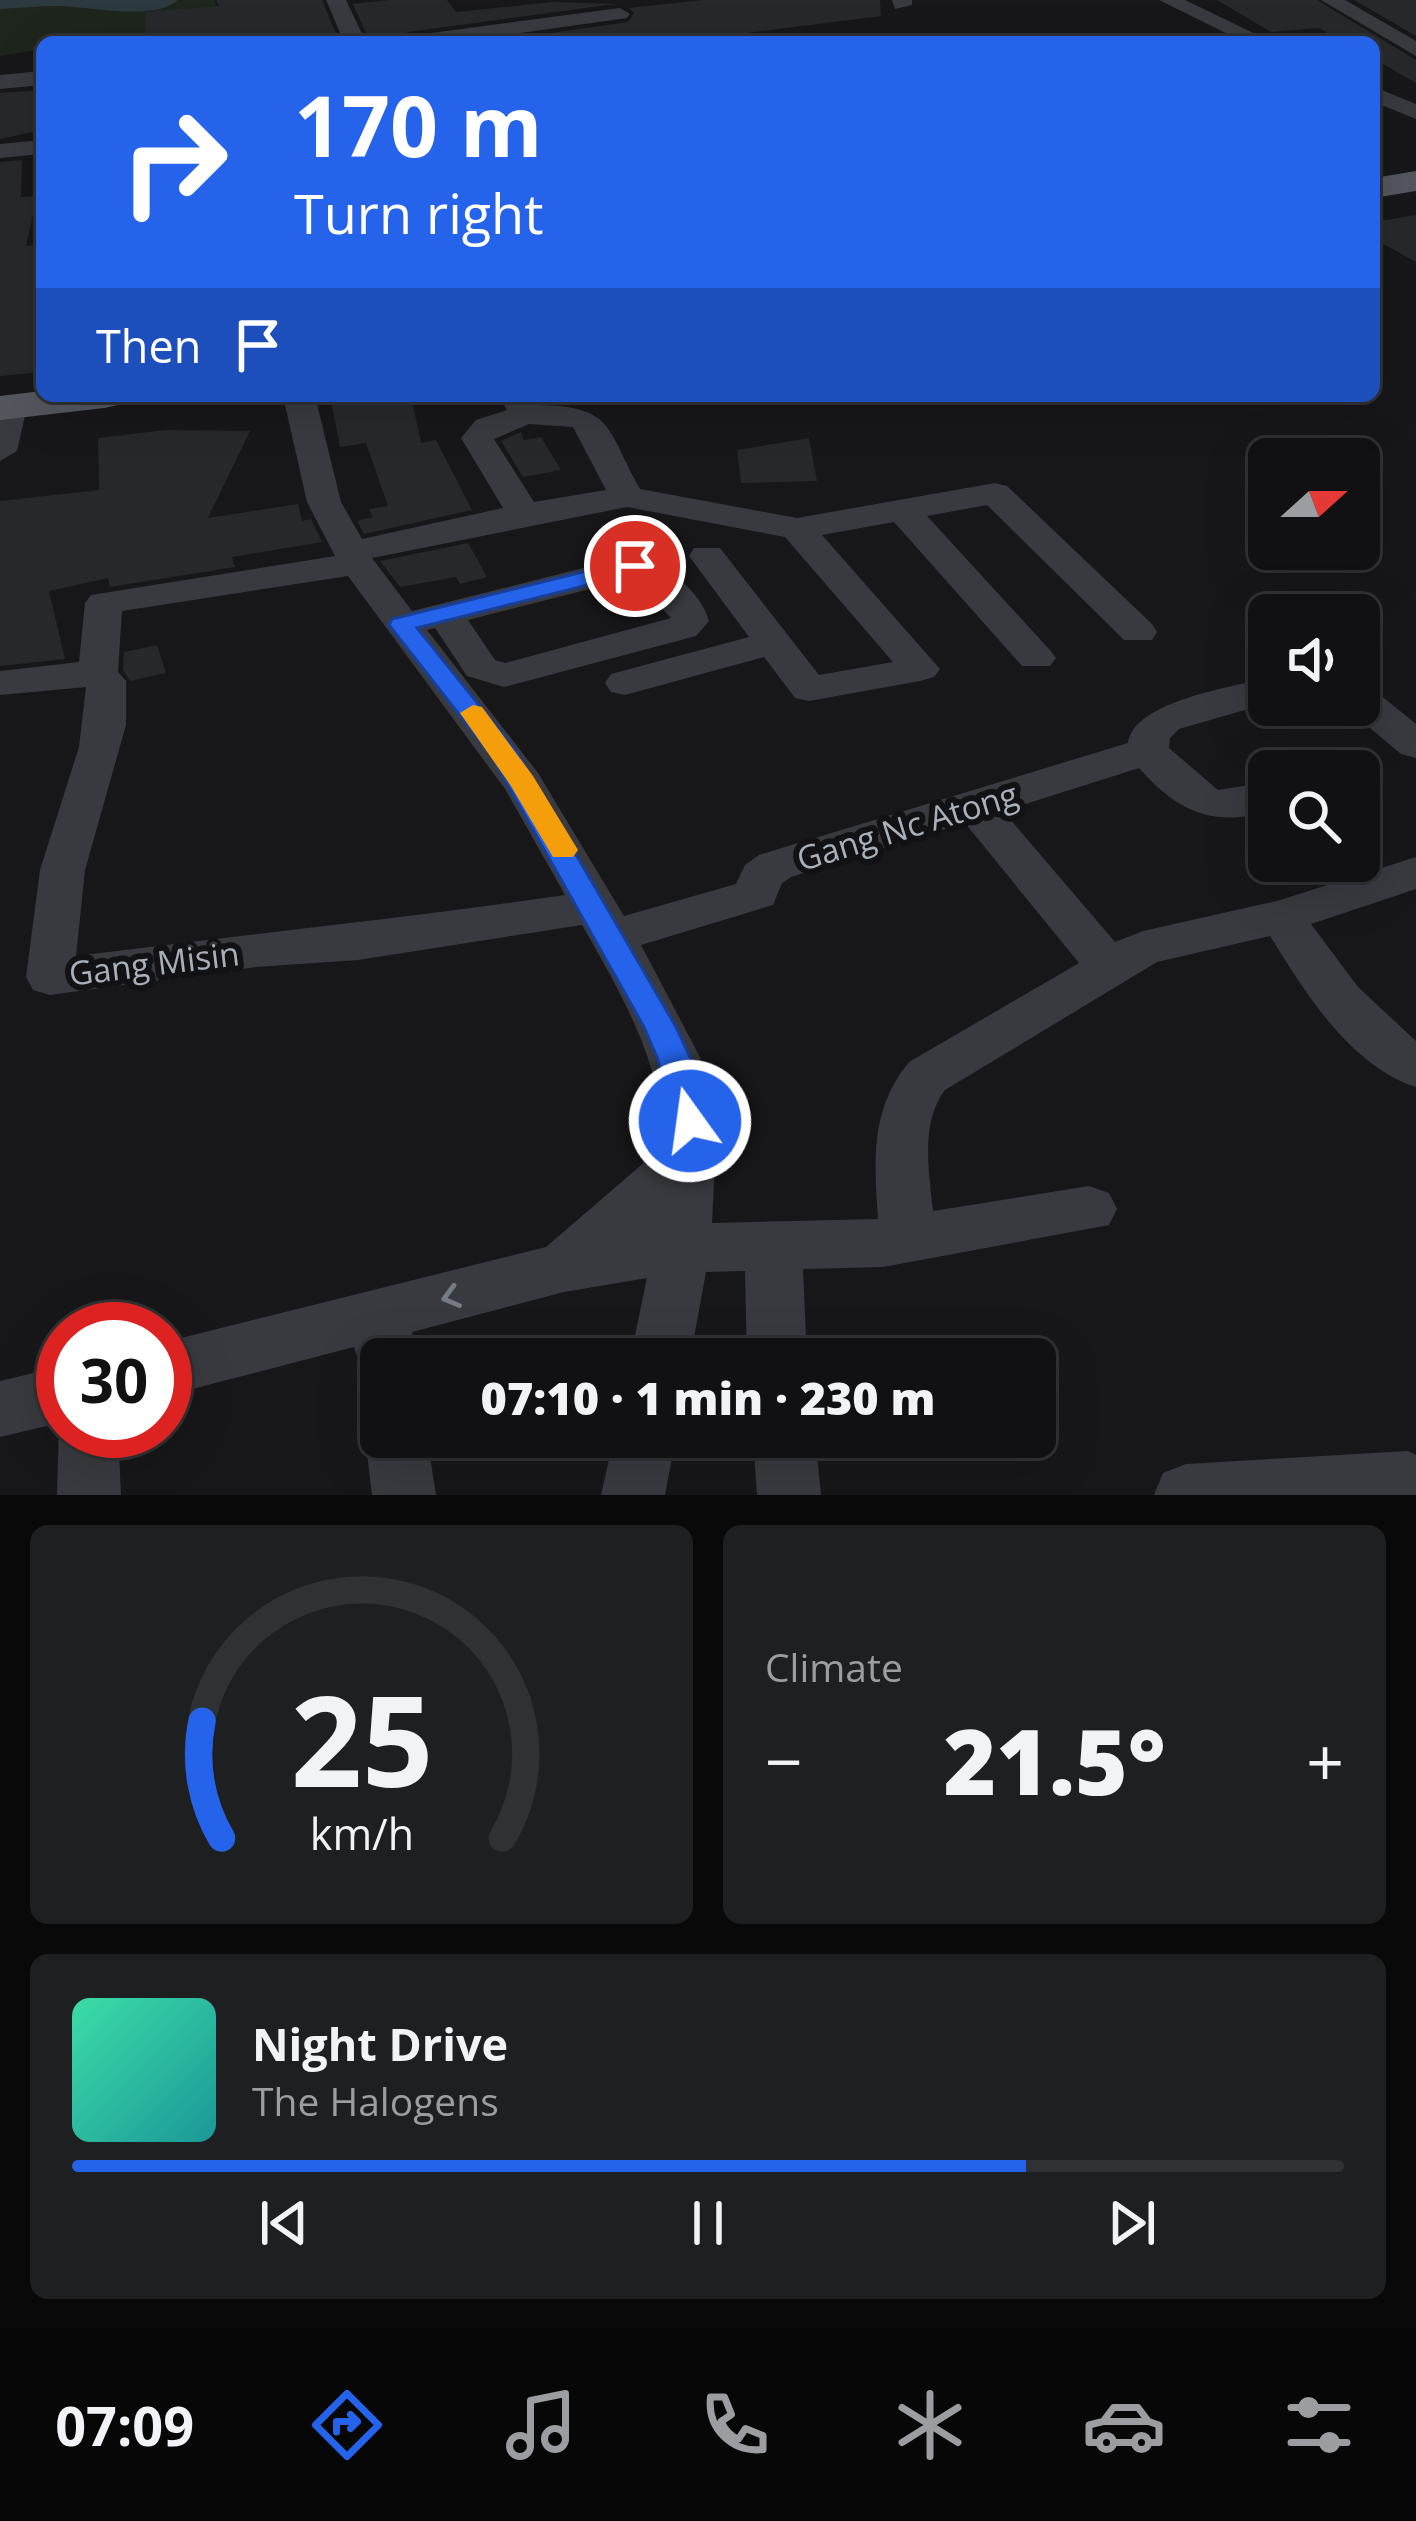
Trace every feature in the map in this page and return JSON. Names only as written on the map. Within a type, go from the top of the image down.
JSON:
[{"type":"main road","points":[[1380,187],[1416,181]]},
{"type":"main road","points":[[5,408],[52,402]]},
{"type":"street","points":[[336,0],[352,36]]},
{"type":"street","points":[[1169,0],[1248,36]]},
{"type":"street","points":[[1331,0],[1416,51]]},
{"type":"street","points":[[506,35],[620,7],[639,32]]},
{"type":"street","points":[[412,18],[416,36]]},
{"type":"street","points":[[1380,58],[1416,51]]},
{"type":"street","points":[[0,82],[36,79]]},
{"type":"street","points":[[1380,97],[1416,112]]},
{"type":"street","points":[[0,151],[36,148]]},
{"type":"street","points":[[0,176],[36,174]]},
{"type":"street","points":[[300,402],[324,502],[354,558],[423,619],[482,668],[504,674],[682,628],[690,615],[649,571],[635,566],[423,619]]},
{"type":"street","points":[[524,514],[477,438],[520,405],[576,416],[591,425],[627,496]]},
{"type":"street","points":[[0,451],[5,408]]},
{"type":"street","points":[[0,683],[98,675],[104,603],[354,558],[524,514],[627,496],[797,529],[1000,494],[1138,632]]},
{"type":"street","points":[[903,511],[1036,658]]},
{"type":"street","points":[[707,556],[809,689],[920,669],[797,529]]},
{"type":"street","points":[[423,619],[603,922],[674,1057],[690,1121],[682,1248],[664,1338]]},
{"type":"street","points":[[625,683],[771,643]]},
{"type":"street","name":"Gang Misin","points":[[98,675],[106,681],[105,713],[90,783],[61,877],[50,976],[256,950],[603,922]]},
{"type":"street","points":[[1248,696],[1164,720],[1149,735],[1148,751],[1202,803],[1226,808],[1248,802]]},
{"type":"street","points":[[1380,715],[1416,745]]},
{"type":"street","name":"Gang Nc Atong","points":[[603,922],[758,894],[760,876],[776,866],[1148,751]]},
{"type":"street","points":[[974,805],[1108,966]]},
{"type":"street","points":[[907,1238],[904,1118],[909,1094],[928,1076],[1070,994],[1108,966],[1171,940],[1282,916],[1416,873]]},
{"type":"street","points":[[1282,916],[1338,997],[1369,1030],[1416,1067]]},
{"type":"street","points":[[564,1267],[684,1161]]},
{"type":"street","points":[[383,1338],[564,1267],[682,1248],[860,1245],[1089,1209]]},
{"type":"street","points":[[773,1246],[776,1338]]},
{"type":"street","points":[[192,1366],[360,1341]]},
{"type":"street","points":[[0,1409],[36,1400]]},
{"type":"street","points":[[88,1458],[88,1495]]},
{"type":"street","points":[[399,1458],[404,1495]]},
{"type":"street","points":[[633,1495],[641,1458]]},
{"type":"street","points":[[786,1458],[790,1495]]},
{"type":"street","points":[[1186,1495],[1408,1482],[1412,1495]]},
{"type":"shaded area","points":[[0,0],[215,0],[222,28],[177,36],[36,36],[36,50],[0,56]]},
{"type":"building","points":[[216,0],[322,0],[337,36],[147,36],[145,12],[219,6]]},
{"type":"building","points":[[447,0],[456,12],[553,2],[615,4],[402,36],[367,36],[353,4]]},
{"type":"building","points":[[703,0],[880,0],[881,16],[722,36],[530,36],[628,22],[634,13],[629,8]]},
{"type":"building","points":[[1217,0],[1317,0],[1376,36],[1333,36],[1319,28],[1271,32]]},
{"type":"building","points":[[1354,0],[1416,0],[1416,36]]},
{"type":"building","points":[[1380,38],[1416,60],[1416,83],[1380,62]]},
{"type":"building","points":[[36,90],[36,131],[0,139],[0,93]]},
{"type":"building","points":[[22,160],[21,197],[36,196],[26,246],[36,245],[36,373],[0,376],[0,162]]},
{"type":"building","points":[[1416,215],[1416,262],[1380,242],[1380,221]]},
{"type":"building","points":[[331,402],[412,402],[421,443],[436,440],[472,510],[364,534],[357,521],[373,517],[369,509],[388,506],[366,443],[340,447]]},
{"type":"building","points":[[167,430],[250,431],[208,518],[298,504],[302,521],[311,519],[322,542],[232,557],[235,567],[110,587],[108,578],[49,591],[65,659],[0,666],[0,501],[99,490],[98,438]]},
{"type":"building","points":[[521,432],[524,440],[541,437],[561,470],[523,477],[501,441]]},
{"type":"building","points":[[809,438],[817,481],[741,483],[737,450]]},
{"type":"building","points":[[468,543],[487,577],[460,584],[456,577],[400,587],[380,561]]},
{"type":"building","points":[[157,645],[166,673],[130,681],[123,670],[124,652]]},
{"type":"waterway","points":[[0,1],[52,0]]},
{"type":"waterway","points":[[66,0],[98,4],[165,0]]},
{"type":"slow traffic","points":[[473,713],[523,782],[563,850]]},
{"type":"route","points":[[635,566],[401,625],[502,751],[546,820],[660,1027],[686,1094],[690,1121]]}]
